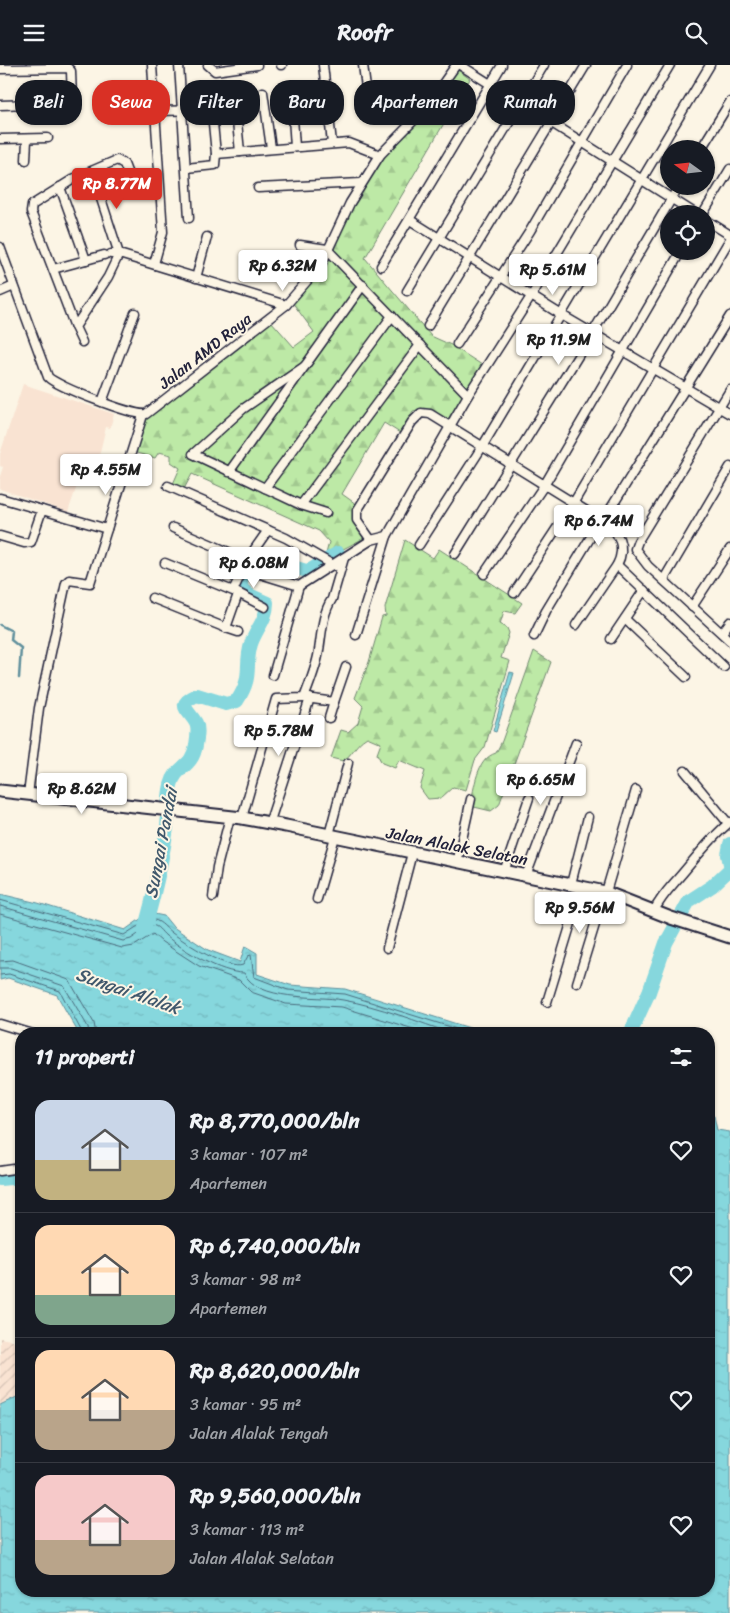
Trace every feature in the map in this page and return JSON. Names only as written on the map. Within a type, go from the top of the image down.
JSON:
[{"type":"street","points":[[152,65],[153,80]]},
{"type":"street","points":[[180,65],[181,80]]},
{"type":"street","points":[[208,65],[209,69],[215,71],[257,65]]},
{"type":"street","points":[[323,65],[332,143]]},
{"type":"street","points":[[362,65],[365,80]]},
{"type":"street","points":[[493,80],[502,65]]},
{"type":"street","points":[[535,80],[544,65]]},
{"type":"street","points":[[575,83],[586,65]]},
{"type":"street","points":[[457,344],[551,197],[581,141],[627,65]]},
{"type":"street","points":[[356,635],[386,536],[468,395],[532,295],[670,65]]},
{"type":"street","points":[[419,545],[482,447],[710,65]]},
{"type":"street","points":[[0,69],[56,66],[68,68],[71,71],[72,100],[68,103],[0,105]]},
{"type":"street","points":[[455,66],[486,82]]},
{"type":"street","name":"Jalan AMD Raya","points":[[143,415],[286,305],[316,272],[361,183],[380,155],[425,109],[455,66]]},
{"type":"street","points":[[264,92],[271,148]]},
{"type":"street","points":[[381,266],[486,92]]},
{"type":"street","points":[[707,140],[730,102]]},
{"type":"street","points":[[154,264],[164,232],[157,125]]},
{"type":"street","points":[[184,125],[189,218]]},
{"type":"street","points":[[186,168],[213,167],[216,154],[213,125]]},
{"type":"street","points":[[237,125],[240,152]]},
{"type":"street","points":[[294,125],[295,147]]},
{"type":"street","points":[[407,291],[507,125]]},
{"type":"street","points":[[428,326],[550,125]]},
{"type":"street","points":[[554,125],[682,205]]},
{"type":"street","points":[[0,139],[27,140],[48,138]]},
{"type":"street","points":[[26,159],[27,140]]},
{"type":"street","points":[[216,154],[350,143],[380,155]]},
{"type":"street","points":[[82,342],[31,209],[36,201],[60,187],[117,160],[124,164],[129,177]]},
{"type":"street","points":[[708,205],[730,169]]},
{"type":"street","points":[[75,327],[108,277],[112,254],[92,171]]},
{"type":"street","points":[[258,188],[361,183]]},
{"type":"street","points":[[60,187],[86,260]]},
{"type":"street","points":[[455,554],[593,332],[673,195]]},
{"type":"street","points":[[410,219],[502,275],[560,314],[730,414]]},
{"type":"street","points":[[514,593],[574,502],[730,237],[715,226]]},
{"type":"street","points":[[196,278],[207,237]]},
{"type":"street","points":[[300,245],[327,249],[468,395]]},
{"type":"street","points":[[0,247],[40,357],[52,381],[102,402],[143,415],[90,583],[69,580],[66,583],[39,708],[28,795]]},
{"type":"street","points":[[53,269],[112,254],[154,264],[286,305]]},
{"type":"street","points":[[484,574],[544,484],[677,260]]},
{"type":"street","points":[[229,471],[363,285]]},
{"type":"street","points":[[0,292],[14,286]]},
{"type":"street","points":[[102,402],[135,313]]},
{"type":"street","points":[[265,488],[392,316]]},
{"type":"street","points":[[534,636],[546,611],[730,316]]},
{"type":"street","points":[[301,505],[420,345]]},
{"type":"street","points":[[305,366],[243,409],[193,453],[301,505],[326,513]]},
{"type":"street","points":[[730,390],[636,545],[636,553],[730,641]]},
{"type":"street","points":[[371,540],[357,520],[357,511],[412,422],[417,415],[425,413],[574,502],[602,520],[620,537],[621,551],[617,565],[576,625]]},
{"type":"street","points":[[664,579],[730,467]]},
{"type":"street","points":[[168,486],[268,530],[329,561],[339,569]]},
{"type":"street","points":[[0,498],[107,529]]},
{"type":"street","points":[[0,536],[24,543],[32,542],[42,510]]},
{"type":"street","points":[[173,528],[247,560]]},
{"type":"street","points":[[226,628],[247,560],[268,530]]},
{"type":"street","points":[[273,675],[299,586],[329,561],[344,558],[371,540],[386,536]]},
{"type":"street","points":[[692,607],[730,549]]},
{"type":"street","points":[[269,824],[307,698],[317,659],[320,636],[339,569],[344,558]]},
{"type":"street","points":[[165,563],[236,592],[265,607]]},
{"type":"street","points":[[617,565],[724,667]]},
{"type":"street","points":[[257,573],[299,586]]},
{"type":"street","points":[[611,639],[644,590]]},
{"type":"street","points":[[152,598],[238,632]]},
{"type":"street","points":[[625,619],[686,677]]},
{"type":"street","points":[[722,633],[730,622]]},
{"type":"street","points":[[329,718],[346,667]]},
{"type":"street","points":[[213,897],[217,867],[236,818],[276,699],[307,698],[334,702]]},
{"type":"street","points":[[526,876],[576,743]]},
{"type":"street","points":[[317,899],[348,763]]},
{"type":"street","points":[[654,911],[663,893],[674,883],[709,841],[729,823],[685,771]]},
{"type":"street","points":[[577,983],[636,790]]},
{"type":"street","name":"Jalan Alalak Selatan","points":[[0,791],[236,818],[332,836],[606,892],[670,918],[730,937]]},
{"type":"street","points":[[457,862],[471,799]]},
{"type":"street","points":[[504,872],[529,799]]},
{"type":"street","points":[[547,1002],[577,885],[588,817]]},
{"type":"street","points":[[387,947],[412,853]]},
{"type":"street","points":[[0,1024],[15,1029]]},
{"type":"street","points":[[0,1171],[15,1169]]},
{"type":"shaded area","points":[[23,384],[114,414],[110,428],[106,427],[92,485],[79,480],[68,512],[0,489],[0,476],[3,467],[0,466],[0,454]]},
{"type":"shaded area","points":[[0,1338],[15,1341],[15,1422],[0,1421]]},
{"type":"green space","points":[[458,70],[470,79],[469,80],[451,80]]},
{"type":"green space","points":[[416,125],[443,125],[365,258],[431,336],[451,345],[482,365],[446,422],[423,409],[413,411],[400,433],[384,423],[342,494],[356,504],[354,514],[364,538],[332,555],[326,554],[329,542],[319,531],[192,474],[184,489],[173,484],[180,468],[171,462],[171,455],[159,452],[155,458],[133,452],[144,419],[271,321],[294,347],[314,332],[292,302],[317,275],[366,183],[384,157]]},
{"type":"green space","points":[[405,540],[433,558],[439,549],[522,603],[515,613],[504,611],[500,624],[507,628],[509,633],[501,658],[510,661],[485,747],[475,760],[466,790],[453,787],[441,798],[428,799],[420,788],[425,771],[399,760],[395,768],[382,763],[377,754],[381,743],[367,737],[343,761],[331,758],[341,730],[348,732],[358,723],[363,706],[355,698],[369,662],[382,617],[386,616],[385,608]]},
{"type":"green space","points":[[534,651],[551,662],[499,805],[491,811],[470,806],[480,767],[489,756],[496,753],[502,741]]},
{"type":"water","points":[[510,672],[514,673],[496,732],[493,731]]},
{"type":"water","name":"Sungai Alalak","points":[[0,894],[38,903],[125,930],[149,913],[164,916],[173,927],[208,950],[240,962],[245,946],[257,953],[257,974],[290,985],[345,989],[467,1027],[75,1027],[57,995],[8,978],[0,980]]},
{"type":"water","points":[[715,1121],[717,1130],[730,1132],[730,1613],[0,1613],[0,1405],[15,1398],[15,1597],[715,1597]]},
{"type":"waterway","name":"Sungai Pandai","points":[[144,931],[157,883],[164,846],[171,785],[176,774],[191,759],[196,745],[197,725],[185,707],[186,702],[197,695],[226,704],[237,701],[247,678],[251,644],[267,609],[267,603],[249,595],[242,589],[241,584],[245,570],[256,553],[298,569],[309,571],[338,553]]},
{"type":"waterway","points":[[0,625],[12,631],[11,640],[21,648],[19,678]]},
{"type":"waterway","points":[[730,844],[728,855],[730,864]]},
{"type":"waterway","points":[[633,1027],[649,992],[666,943],[689,901],[712,886],[730,869]]},
{"type":"waterway","points":[[0,1179],[15,1178]]}]
